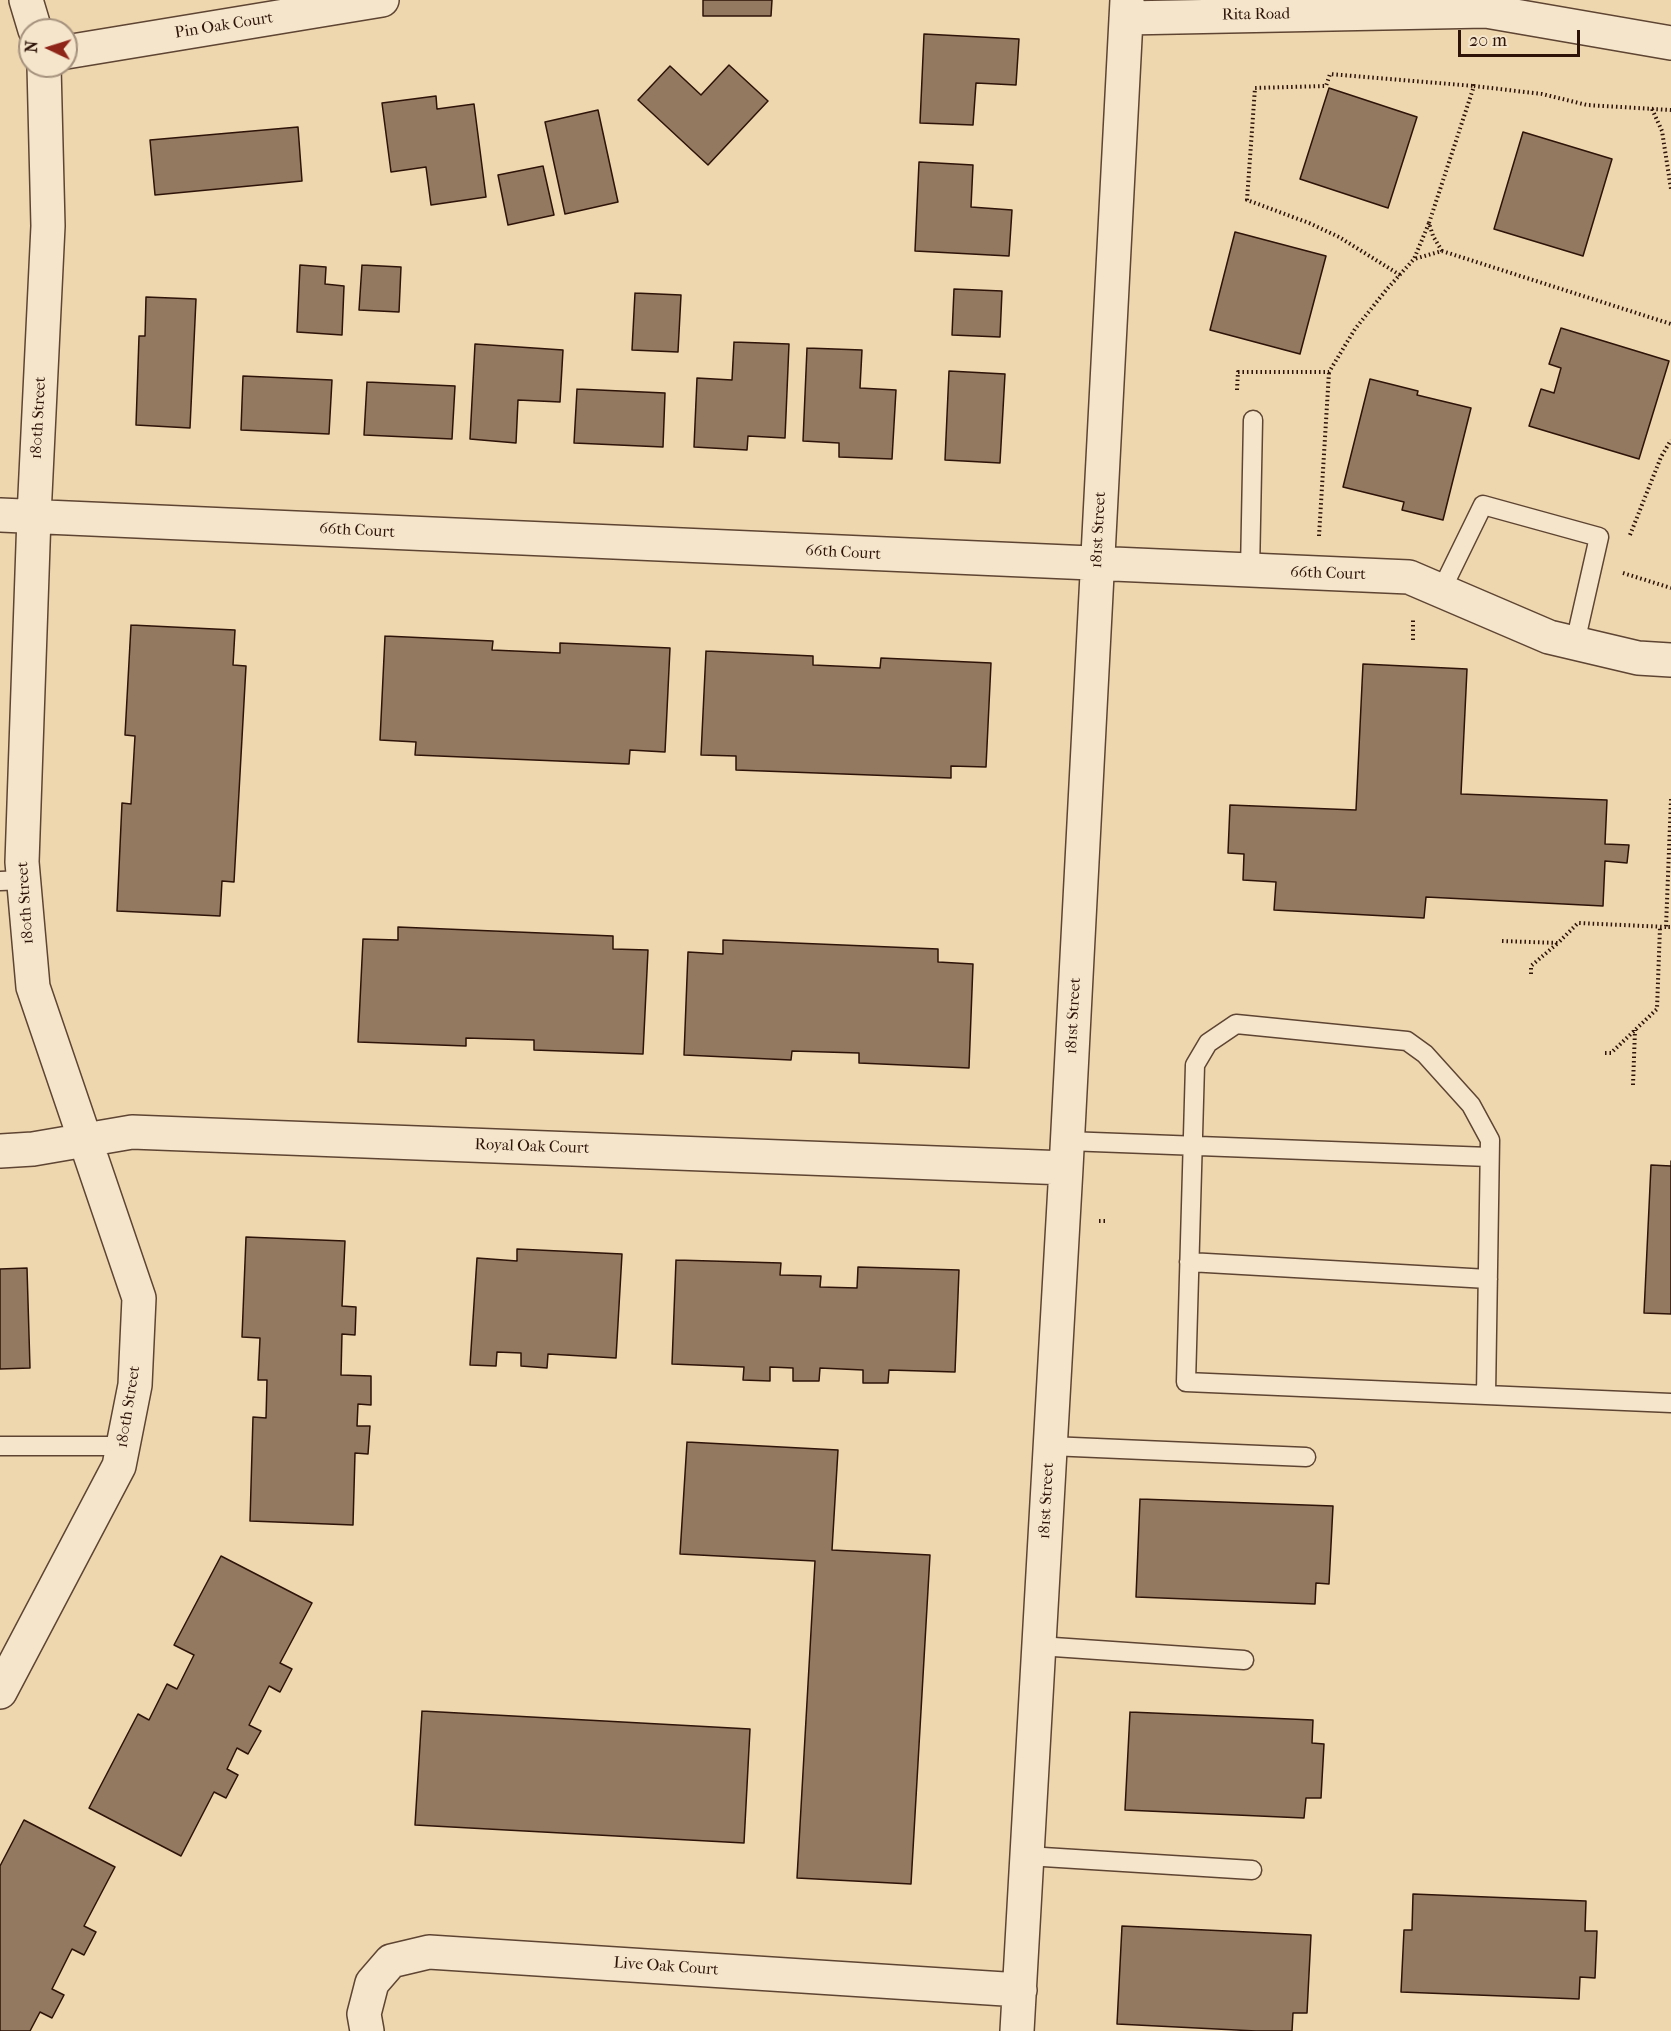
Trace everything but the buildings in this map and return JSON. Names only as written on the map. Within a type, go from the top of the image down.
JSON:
[{"type":"street","points":[[26,0],[31,18]]},
{"type":"street","name":"Pin Oak Court","points":[[78,50],[382,0]]},
{"type":"street","name":"Rita Road","points":[[1127,9],[1486,11],[1671,43]]},
{"type":"street","name":"181st Street","points":[[1017,2031],[1067,1155],[1127,9]]},
{"type":"street","name":"180th Street","points":[[0,1692],[119,1466],[135,1385],[139,1298],[33,987],[12,880],[22,862],[34,516],[48,226],[44,78]]},
{"type":"street","name":"66th Court","points":[[0,515],[1409,577],[1549,638],[1638,658],[1671,660]]},
{"type":"street","name":"Royal Oak Court","points":[[0,1150],[33,1149],[132,1132],[1067,1155]]},
{"type":"street","name":"Live Oak Court","points":[[367,2031],[364,2014],[372,1983],[391,1961],[429,1952],[1020,1990]]},
{"type":"lane","points":[[1250,571],[1253,420]]},
{"type":"lane","points":[[1441,591],[1483,505],[1599,537],[1575,644]]},
{"type":"lane","points":[[1486,1395],[1490,1140],[1471,1105],[1425,1054],[1407,1041],[1236,1024],[1208,1043],[1195,1065],[1186,1382],[1486,1395],[1671,1403]]},
{"type":"lane","points":[[1067,1155],[1192,1146],[1489,1157]]},
{"type":"lane","points":[[1189,1262],[1488,1279]]},
{"type":"lane","points":[[0,1446],[123,1446]]},
{"type":"lane","points":[[1050,1446],[1306,1457]]},
{"type":"lane","points":[[1039,1646],[1244,1660]]},
{"type":"lane","points":[[1027,1856],[1252,1870]]},
{"type":"path","points":[[1400,275],[1339,237],[1247,200],[1255,88],[1326,86],[1330,74],[1542,94],[1587,105],[1671,110]]},
{"type":"path","points":[[1319,544],[1329,372],[1355,329],[1414,259],[1429,223],[1474,86]]},
{"type":"path","points":[[1652,108],[1662,131],[1671,189]]},
{"type":"path","points":[[1429,223],[1433,236],[1442,251]]},
{"type":"path","points":[[1414,259],[1442,251],[1671,324]]},
{"type":"path","points":[[1237,390],[1238,372],[1329,372]]},
{"type":"path","points":[[1628,540],[1661,458],[1671,440]]},
{"type":"path","points":[[1615,571],[1671,588]]},
{"type":"path","points":[[1413,640],[1414,615]]},
{"type":"path","points":[[1531,974],[1531,966],[1578,923],[1669,927],[1671,799]]},
{"type":"path","points":[[1605,1053],[1611,1053],[1657,1009],[1660,927]]},
{"type":"path","points":[[1502,941],[1558,943]]},
{"type":"path","points":[[1633,1085],[1635,1030]]}]
